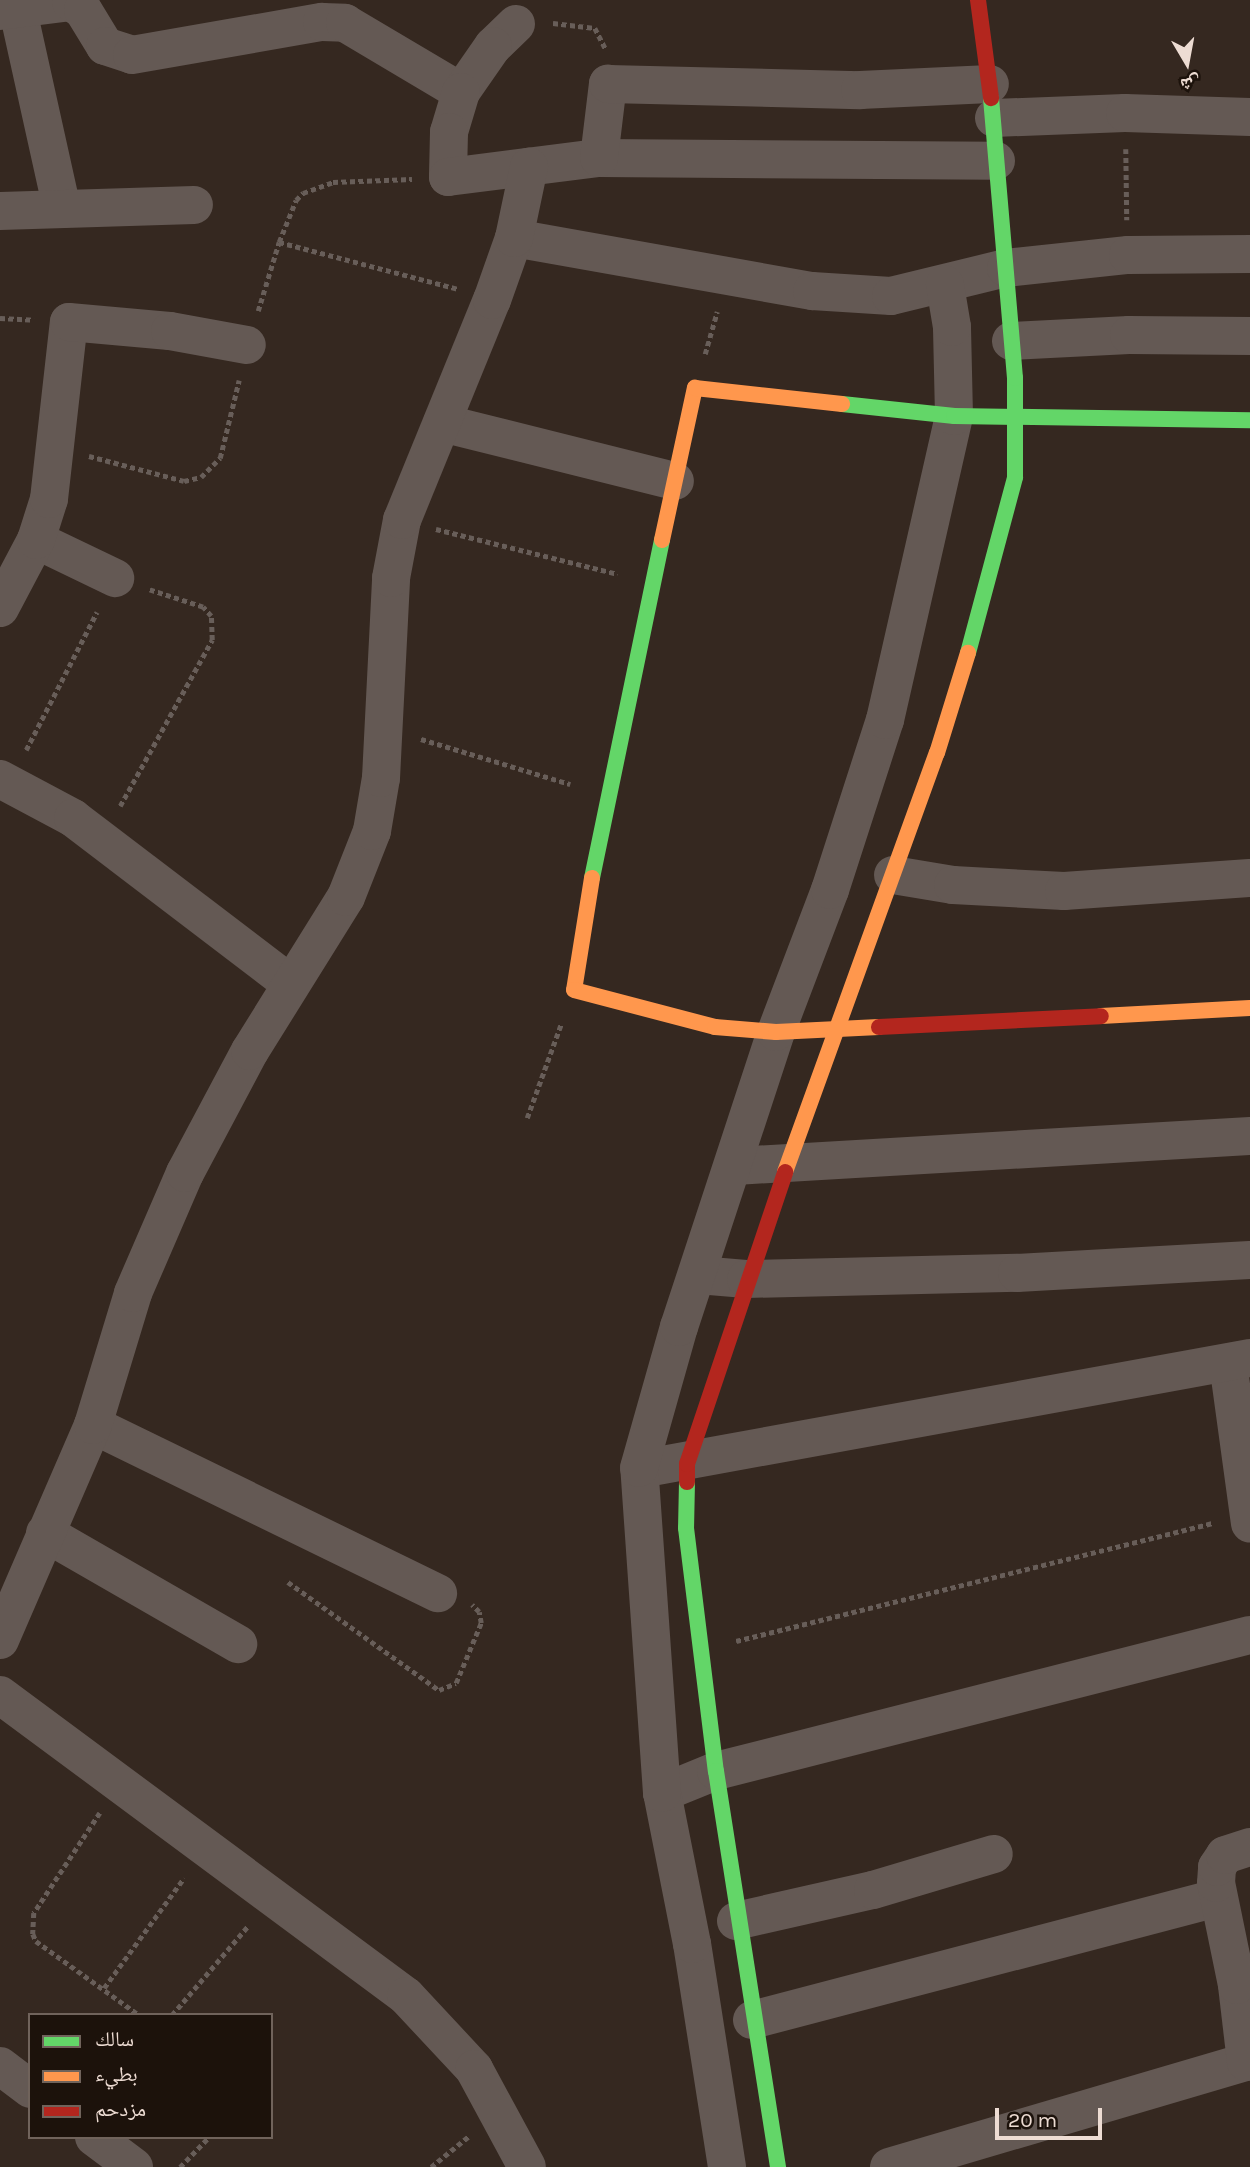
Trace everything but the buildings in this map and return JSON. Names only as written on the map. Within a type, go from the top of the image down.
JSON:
[{"type":"street","points":[[778,2167],[736,1922],[716,1771],[686,1528],[687,1464],[746,1279],[937,753],[996,561],[1014,477],[1017,415],[1006,268],[992,101],[978,0]]},
{"type":"street","points":[[62,209],[8,8],[62,1],[78,4],[105,46],[132,55],[322,22],[345,23],[461,92]]},
{"type":"street","points":[[516,24],[493,46],[461,92],[449,132],[448,177],[600,158],[996,162]]},
{"type":"street","points":[[600,158],[608,84],[860,90],[1125,113],[1250,117]]},
{"type":"street","points":[[0,1640],[93,1425],[134,1293],[185,1173],[291,984],[346,897],[372,831],[381,778],[391,578],[401,520],[492,300],[514,238],[529,167]]},
{"type":"street","points":[[0,211],[194,205]]},
{"type":"street","points":[[514,238],[728,272],[812,291],[891,296],[1006,268],[1128,256],[1250,254]]},
{"type":"street","points":[[727,2167],[692,1944],[662,1793],[639,1468],[776,1032],[830,890],[885,720],[954,416],[952,327],[945,285]]},
{"type":"street","points":[[0,608],[36,540],[49,499],[69,322],[170,331],[247,345]]},
{"type":"street","points":[[1011,341],[1129,335],[1250,336]]},
{"type":"street","points":[[1250,421],[954,416],[695,388],[650,582],[606,796],[573,990],[703,1024],[776,1032],[1250,1008]]},
{"type":"street","points":[[442,423],[675,481]]},
{"type":"street","points":[[36,540],[115,578]]},
{"type":"street","points":[[5,781],[101,839],[291,984]]},
{"type":"street","points":[[893,875],[953,885],[1064,891],[1250,878]]},
{"type":"street","points":[[735,1166],[1250,1136]]},
{"type":"street","points":[[698,1275],[746,1279],[1017,1273],[1250,1260]]},
{"type":"street","points":[[639,1468],[687,1464],[1239,1360],[1249,1519]]},
{"type":"street","points":[[93,1425],[438,1593]]},
{"type":"street","points":[[45,1533],[238,1644]]},
{"type":"street","points":[[662,1793],[716,1771],[1250,1635]]},
{"type":"street","points":[[0,1695],[117,1786],[406,1996],[474,2069],[527,2167]]},
{"type":"street","points":[[890,2167],[1246,2062],[1243,1983],[1218,1898],[1220,1861],[1233,1851],[1250,1847]]},
{"type":"street","points":[[736,1922],[873,1890],[994,1854]]},
{"type":"street","points":[[752,2020],[1218,1898]]},
{"type":"street","points":[[0,2066],[28,2087]]},
{"type":"street","points":[[97,2139],[134,2167]]},
{"type":"path","points":[[516,24],[582,23],[595,28],[607,52],[608,84]]},
{"type":"path","points":[[1125,113],[1128,256]]},
{"type":"path","points":[[55,447],[184,481],[201,477],[220,458],[247,345],[279,242],[296,200],[316,185],[448,177]]},
{"type":"path","points":[[279,242],[492,300]]},
{"type":"path","points":[[695,388],[728,272]]},
{"type":"path","points":[[401,520],[650,582]]},
{"type":"path","points":[[5,781],[115,578],[203,607],[213,625],[212,640],[101,839]]},
{"type":"path","points":[[383,727],[606,796]]},
{"type":"path","points":[[527,1118],[573,990]]},
{"type":"path","points":[[702,1649],[1249,1519]]},
{"type":"path","points":[[288,1582],[439,1689],[446,1689],[456,1683],[481,1623],[477,1607],[438,1593]]},
{"type":"path","points":[[117,1786],[34,1913],[32,1924],[36,1941],[136,2013]]},
{"type":"path","points":[[104,1989],[205,1849]]},
{"type":"path","points":[[174,2013],[271,1898]]},
{"type":"path","points":[[431,2167],[499,2111]]},
{"type":"path","points":[[180,2167],[207,2139]]},
{"type":"traffic: fast","points":[[968,653],[1015,477],[1015,378],[991,98]]},
{"type":"traffic: fast","points":[[842,404],[954,416],[1250,420]]},
{"type":"traffic: fast","points":[[592,878],[662,540]]},
{"type":"traffic: fast","points":[[687,1482],[686,1528],[716,1771],[778,2167]]},
{"type":"traffic: slow","points":[[662,540],[695,388],[842,404]]},
{"type":"traffic: slow","points":[[785,1172],[937,753],[968,653]]},
{"type":"traffic: slow","points":[[592,878],[574,990],[715,1027],[776,1032],[879,1027]]},
{"type":"traffic: slow","points":[[1101,1016],[1250,1008]]},
{"type":"traffic: jam","points":[[978,0],[991,98]]},
{"type":"traffic: jam","points":[[879,1027],[1101,1016]]},
{"type":"traffic: jam","points":[[687,1482],[687,1464],[785,1172]]}]
